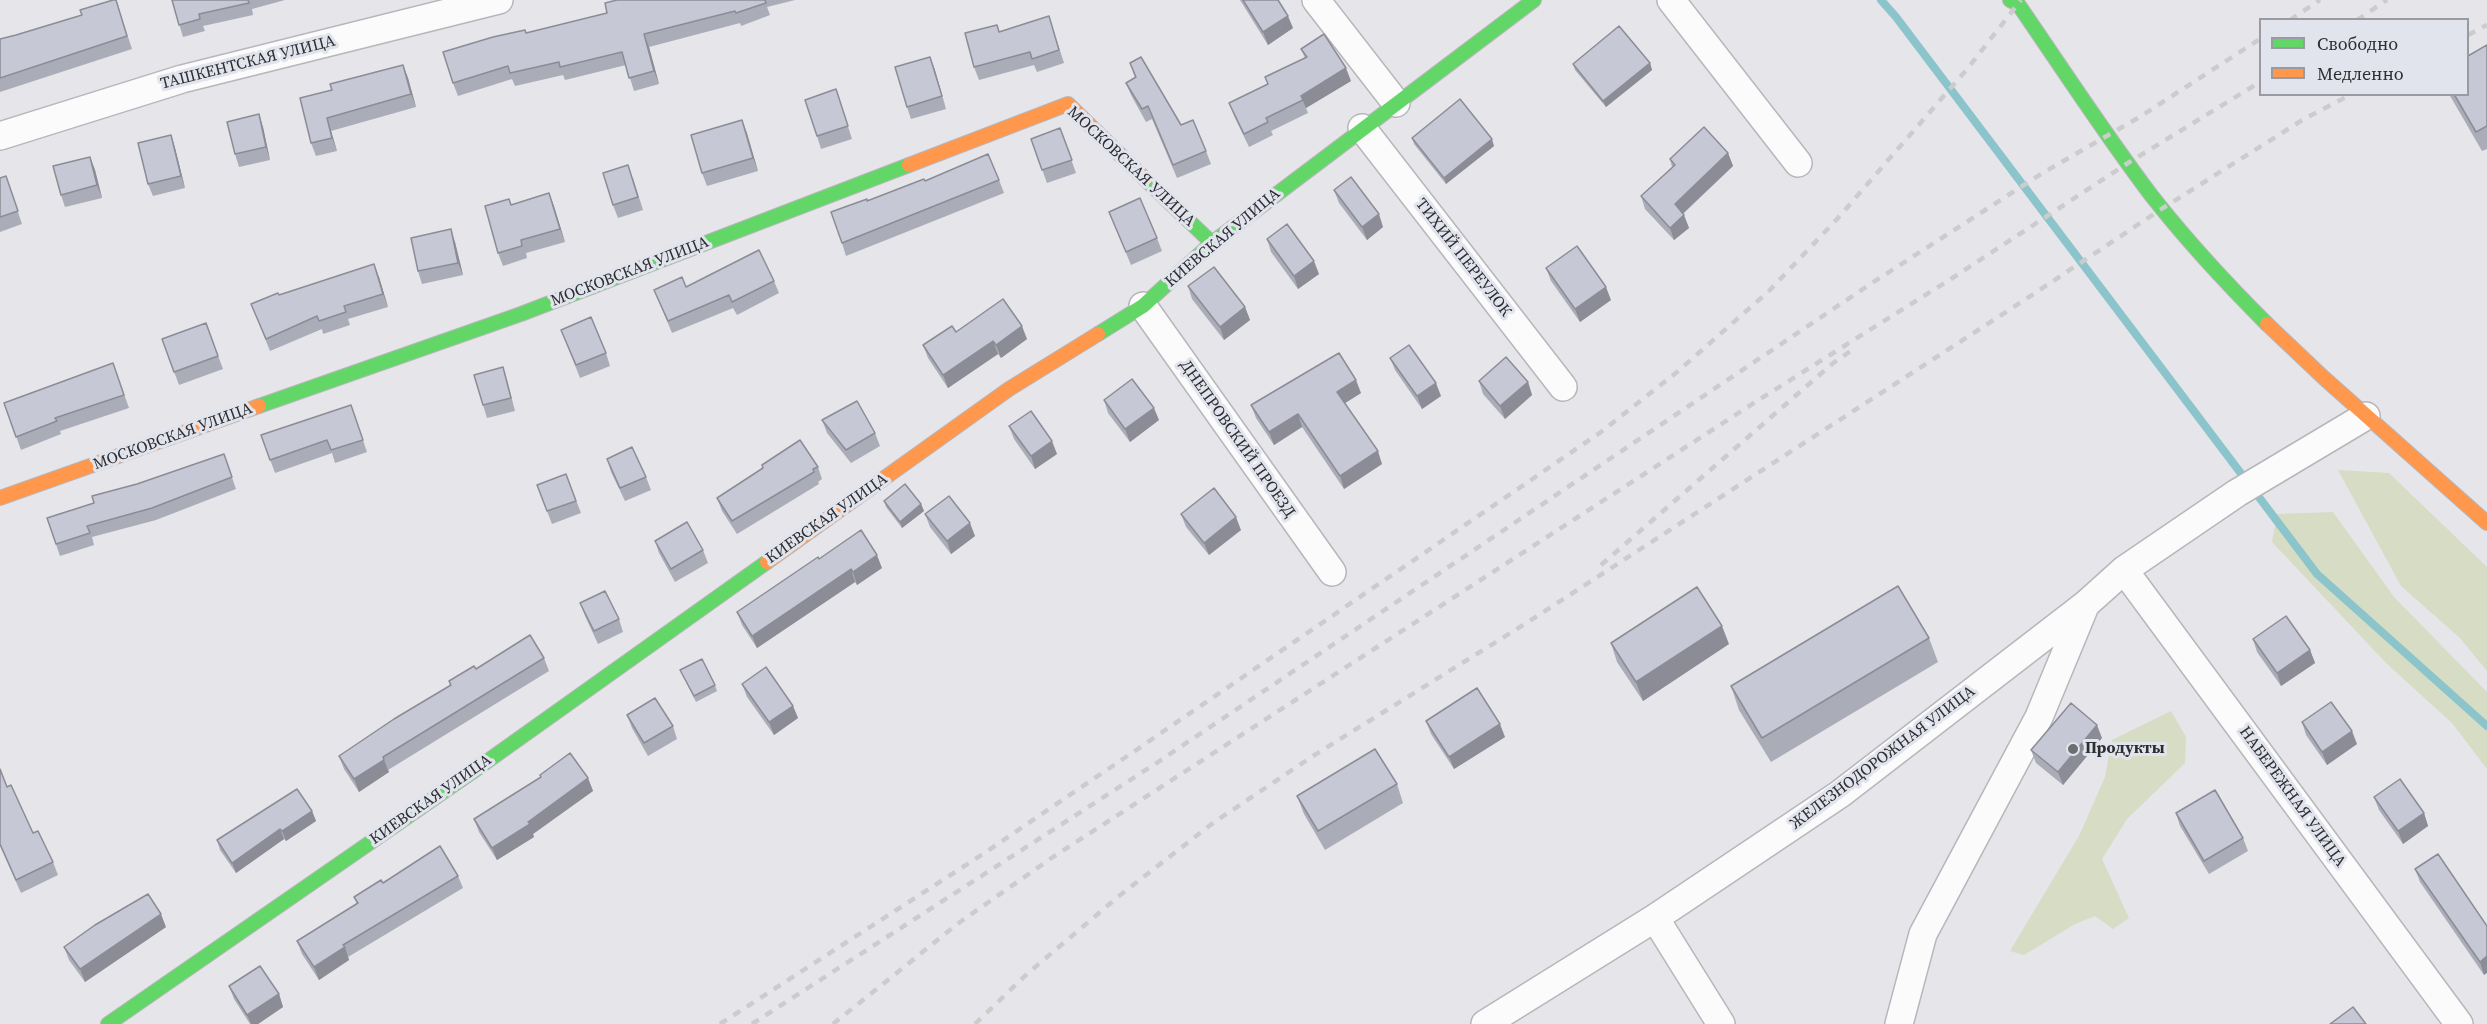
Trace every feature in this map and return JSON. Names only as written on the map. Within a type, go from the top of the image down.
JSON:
[{"type":"street","name":"ТАШКЕНТСКАЯ УЛИЦА","points":[[0,136],[182,79],[499,0]]},
{"type":"street","points":[[1316,0],[1396,103]]},
{"type":"street","name":"КИЕВСКАЯ УЛИЦА","points":[[108,1024],[475,770],[1008,389],[1143,306],[1212,243],[1534,0]]},
{"type":"street","points":[[1671,0],[1798,163]]},
{"type":"street","points":[[2010,0],[2018,4],[2108,135],[2172,221],[2241,296],[2366,416],[2487,523]]},
{"type":"street","name":"МОСКОВСКАЯ УЛИЦА","points":[[0,498],[521,314],[1068,104],[1212,243]]},
{"type":"street","name":"ТИХИЙ ПЕРЕУЛОК","points":[[1362,128],[1563,387]]},
{"type":"street","name":"ДНЕПРОВСКИЙ ПРОЕЗД","points":[[1143,306],[1332,572]]},
{"type":"street","name":"ЖЕЛЕЗНОДОРОЖНАЯ УЛИЦА","points":[[1485,1024],[1655,918],[1840,794],[2085,605],[2124,570],[2236,493],[2366,416]]},
{"type":"street","name":"НАБЕРЕЖНАЯ УЛИЦА","points":[[2124,570],[2459,1024]]},
{"type":"street","points":[[1899,1024],[1923,934],[2039,717],[2085,605]]},
{"type":"street","points":[[1655,918],[1721,1024]]},
{"type":"green space","points":[[2338,470],[2389,473],[2487,567],[2487,671],[2460,638],[2401,586]]},
{"type":"green space","points":[[2333,512],[2394,597],[2487,692],[2487,769],[2452,723],[2387,664],[2272,542],[2277,514]]},
{"type":"green space","points":[[2171,711],[2186,737],[2185,763],[2127,819],[2102,859],[2129,918],[2113,929],[2095,916],[2075,924],[2024,955],[2010,951],[2079,836],[2105,777],[2112,740]]},
{"type":"building","points":[[116,0],[127,36],[0,78],[0,39],[82,15],[80,10]]},
{"type":"building","points":[[172,0],[248,0],[249,3],[199,14],[200,19],[179,25]]},
{"type":"building","points":[[617,0],[765,0],[766,3],[736,13],[735,11],[644,34],[654,71],[629,78],[622,52],[560,67],[559,62],[510,73],[508,66],[453,83],[443,52],[493,37],[525,30],[526,33],[607,13],[605,3]]},
{"type":"building","points":[[1243,0],[1278,0],[1288,16],[1263,32]]},
{"type":"building","points":[[1049,16],[1059,50],[1032,59],[1030,52],[974,67],[965,33],[997,25],[999,32]]},
{"type":"building","points":[[1619,26],[1650,63],[1603,101],[1573,64]]},
{"type":"building","points":[[1324,34],[1346,68],[1301,96],[1303,100],[1266,118],[1268,122],[1244,134],[1229,103],[1268,84],[1265,77],[1307,57],[1301,49]]},
{"type":"building","points":[[2487,45],[2487,126],[2476,132],[2455,96],[2469,96],[2469,55]]},
{"type":"building","points":[[930,57],[942,96],[907,107],[895,67]]},
{"type":"building","points":[[1141,57],[1181,125],[1193,120],[1206,151],[1173,165],[1148,106],[1142,109],[1126,83],[1136,77],[1130,63]]},
{"type":"building","points":[[403,65],[411,94],[327,118],[332,138],[311,143],[300,98],[332,90],[330,84]]},
{"type":"building","points":[[836,89],[848,126],[817,136],[805,100]]},
{"type":"building","points":[[1460,99],[1492,139],[1444,178],[1412,138]]},
{"type":"building","points":[[259,114],[266,147],[235,154],[227,122]]},
{"type":"building","points":[[742,120],[753,158],[702,173],[691,135]]},
{"type":"building","points":[[1704,127],[1728,153],[1675,204],[1684,215],[1670,228],[1641,196],[1675,165],[1670,159]]},
{"type":"building","points":[[1060,128],[1072,160],[1042,170],[1031,139]]},
{"type":"building","points":[[171,135],[181,176],[148,184],[138,143]]},
{"type":"building","points":[[988,154],[999,180],[842,243],[831,212],[924,179],[925,181]]},
{"type":"building","points":[[90,157],[97,185],[61,195],[53,166]]},
{"type":"building","points":[[628,165],[638,197],[613,205],[603,173]]},
{"type":"building","points":[[6,176],[18,211],[0,217],[0,178]]},
{"type":"building","points":[[1351,177],[1379,214],[1362,227],[1334,190]]},
{"type":"building","points":[[549,193],[560,229],[521,240],[522,246],[498,253],[485,206],[509,199],[511,205]]},
{"type":"building","points":[[1140,198],[1157,238],[1126,252],[1109,212]]},
{"type":"building","points":[[1287,224],[1314,261],[1294,276],[1267,239]]},
{"type":"building","points":[[451,229],[458,263],[418,271],[411,238]]},
{"type":"building","points":[[1577,246],[1606,287],[1575,309],[1546,268]]},
{"type":"building","points":[[759,250],[774,281],[732,302],[729,295],[668,321],[654,290],[682,277],[686,287]]},
{"type":"building","points":[[374,264],[383,294],[344,306],[346,312],[319,321],[317,316],[266,339],[251,304],[278,293],[279,295]]},
{"type":"building","points":[[1214,267],[1245,307],[1220,327],[1188,286]]},
{"type":"building","points":[[1003,299],[1022,326],[996,345],[993,341],[943,375],[923,345],[952,326],[956,332]]},
{"type":"building","points":[[591,317],[606,353],[576,365],[561,330]]},
{"type":"building","points":[[206,323],[218,356],[174,372],[162,339]]},
{"type":"building","points":[[1409,345],[1436,383],[1417,396],[1390,358]]},
{"type":"building","points":[[1339,353],[1356,380],[1337,392],[1378,451],[1340,476],[1298,414],[1269,432],[1251,405]]},
{"type":"building","points":[[1506,357],[1528,382],[1500,406],[1479,381]]},
{"type":"building","points":[[113,363],[124,395],[55,418],[57,421],[16,437],[4,403]]},
{"type":"building","points":[[503,367],[511,398],[483,405],[474,375]]},
{"type":"building","points":[[1132,379],[1154,408],[1125,429],[1104,400]]},
{"type":"building","points":[[857,401],[875,433],[846,450],[822,420]]},
{"type":"building","points":[[351,405],[363,440],[331,450],[327,440],[270,460],[261,435]]},
{"type":"building","points":[[1031,411],[1052,441],[1031,456],[1009,426]]},
{"type":"building","points":[[800,440],[818,467],[813,469],[814,472],[732,521],[717,498]]},
{"type":"building","points":[[632,447],[646,477],[620,488],[607,459]]},
{"type":"building","points":[[224,454],[232,477],[152,508],[87,526],[90,533],[56,544],[47,518],[94,503],[92,496],[137,484]]},
{"type":"building","points":[[566,474],[576,501],[547,511],[537,485]]},
{"type":"building","points":[[905,484],[921,504],[900,522],[884,501]]},
{"type":"building","points":[[1214,488],[1236,517],[1204,543],[1181,514]]},
{"type":"building","points":[[949,496],[970,523],[947,541],[925,514]]},
{"type":"building","points":[[687,522],[703,550],[671,569],[655,541]]},
{"type":"building","points":[[861,530],[877,555],[853,572],[851,569],[752,636],[737,612]]},
{"type":"building","points":[[1898,586],[1929,638],[1762,738],[1731,686]]},
{"type":"building","points":[[1697,587],[1722,626],[1636,682],[1611,643]]},
{"type":"building","points":[[605,591],[619,619],[594,631],[580,603]]},
{"type":"building","points":[[2286,616],[2310,650],[2277,673],[2253,639]]},
{"type":"building","points":[[530,635],[544,658],[383,757],[384,760],[354,779],[339,756],[394,719],[451,685],[449,681],[474,666],[476,669]]},
{"type":"building","points":[[702,659],[715,685],[694,696],[680,670]]},
{"type":"building","points":[[766,667],[793,706],[769,722],[742,684]]},
{"type":"building","points":[[1477,688],[1500,724],[1449,757],[1426,721]]},
{"type":"building","points":[[655,698],[673,726],[644,743],[627,715]]},
{"type":"building","points":[[2331,702],[2352,731],[2322,752],[2302,722]]},
{"type":"building","points":[[2071,703],[2097,725],[2058,772],[2031,750]]},
{"type":"building","points":[[1375,749],[1397,784],[1318,831],[1297,796]]},
{"type":"building","points":[[570,753],[588,778],[528,822],[530,824],[492,848],[474,819],[541,777],[540,775]]},
{"type":"building","points":[[0,769],[7,787],[11,785],[33,833],[38,831],[53,862],[16,880],[0,844]]},
{"type":"building","points":[[2400,779],[2424,813],[2398,831],[2374,797]]},
{"type":"building","points":[[297,789],[312,811],[282,831],[280,829],[232,863],[217,840]]},
{"type":"building","points":[[2215,790],[2243,838],[2204,861],[2176,813]]},
{"type":"building","points":[[440,846],[458,876],[343,945],[345,947],[314,967],[297,941],[358,903],[354,897],[381,880],[383,883]]},
{"type":"building","points":[[2438,854],[2487,926],[2487,956],[2480,962],[2415,869]]},
{"type":"building","points":[[148,894],[161,914],[80,969],[64,947],[95,925]]},
{"type":"building","points":[[260,966],[279,994],[247,1015],[229,986]]},
{"type":"building","points":[[2353,1007],[2366,1024],[2330,1024]]},
{"type":"waterway","points":[[1881,0],[2317,574],[2487,726]]},
{"type":"railway","points":[[720,1024],[983,854],[1601,432],[1677,372],[1769,291],[1838,218],[1968,68],[2021,0]]},
{"type":"railway","points":[[2293,18],[2320,0]]},
{"type":"railway","points":[[2360,18],[2387,0]]},
{"type":"railway","points":[[2469,34],[2487,25]]},
{"type":"railway","points":[[752,1024],[1155,764],[1872,283],[2041,174],[2138,118],[2259,40]]},
{"type":"railway","points":[[833,1024],[960,922],[1053,857],[1760,399],[1954,277],[2128,163],[2259,83]]},
{"type":"railway","points":[[975,1024],[1027,974],[1119,896],[1213,823],[1313,756],[1528,622],[2163,208],[2304,119],[2348,96]]},
{"type":"railway","points":[[1601,565],[1832,364],[1852,350]]},
{"type":"traffic: fast","points":[[1098,334],[1143,306],[1212,243],[1534,0]]},
{"type":"traffic: fast","points":[[2010,0],[2018,4],[2151,195],[2207,261],[2267,324]]},
{"type":"traffic: fast","points":[[259,406],[521,314],[909,165]]},
{"type":"traffic: fast","points":[[1145,179],[1212,243]]},
{"type":"traffic: fast","points":[[108,1024],[475,770],[767,562]]},
{"type":"traffic: slow","points":[[909,165],[1068,104],[1145,179]]},
{"type":"traffic: slow","points":[[2267,324],[2324,378],[2487,523]]},
{"type":"traffic: slow","points":[[767,562],[1009,389],[1098,334]]},
{"type":"traffic: slow","points":[[0,498],[259,406]]},
{"type":"place","name":"Продукты","points":[[2073,749]]}]
